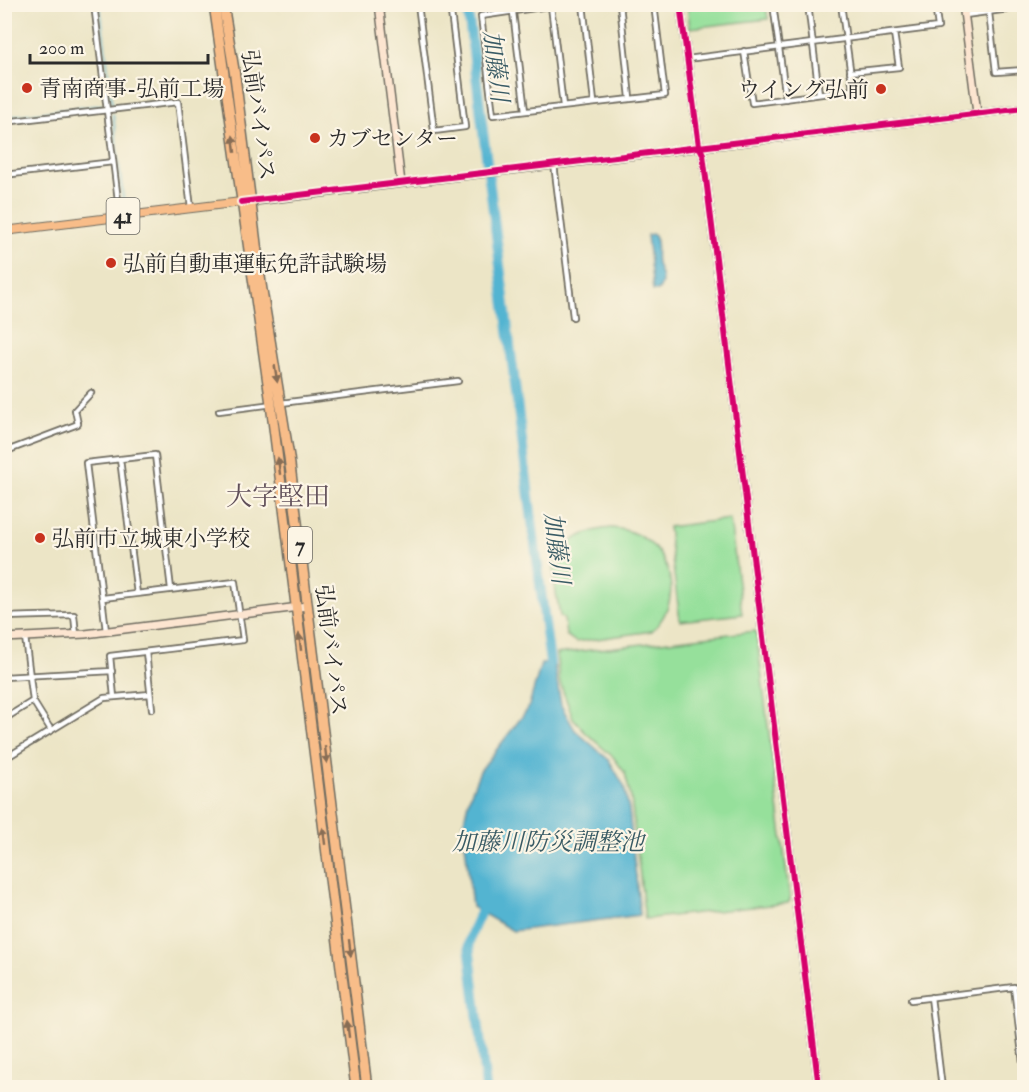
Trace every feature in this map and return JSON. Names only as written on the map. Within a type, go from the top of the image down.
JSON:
[{"type":"highway","name":"弘前バイパス","points":[[214,4],[261,285],[276,404],[307,606],[367,1088]]},
{"type":"highway","name":"弘前バイパス","points":[[223,4],[235,76],[246,202]]},
{"type":"highway","name":"弘前バイパス","points":[[276,404],[296,608],[356,1088]]},
{"type":"main road","name":"41","points":[[4,231],[246,202]]},
{"type":"street","points":[[94,4],[120,217]]},
{"type":"street","points":[[379,4],[401,183]]},
{"type":"street","points":[[418,4],[434,131],[465,127],[450,4]]},
{"type":"street","points":[[562,4],[512,7],[481,16],[493,115],[665,95],[654,4]]},
{"type":"street","points":[[583,4],[594,102]]},
{"type":"street","points":[[620,4],[630,98]]},
{"type":"street","points":[[680,4],[699,146],[703,154],[819,1088]]},
{"type":"street","points":[[773,4],[786,99]]},
{"type":"street","points":[[808,4],[819,94]]},
{"type":"street","points":[[744,51],[752,103],[853,90],[841,5],[851,4]]},
{"type":"street","points":[[687,59],[938,27],[935,4]]},
{"type":"street","points":[[963,4],[976,113]]},
{"type":"street","points":[[988,4],[996,72],[1024,70]]},
{"type":"street","points":[[551,6],[563,106]]},
{"type":"street","points":[[512,7],[525,111]]},
{"type":"street","points":[[965,15],[1024,7],[1024,15]]},
{"type":"street","points":[[850,72],[899,67],[894,33]]},
{"type":"street","points":[[4,122],[178,102],[191,208]]},
{"type":"street","points":[[246,202],[1024,108]]},
{"type":"street","points":[[4,175],[113,162]]},
{"type":"street","points":[[554,164],[573,317]]},
{"type":"street","points":[[219,411],[458,381]]},
{"type":"street","points":[[4,452],[78,424],[75,410],[91,393]]},
{"type":"street","points":[[106,631],[86,463],[155,455],[171,590]]},
{"type":"street","points":[[120,459],[137,594]]},
{"type":"street","points":[[103,598],[235,582],[243,639],[110,656],[114,697]]},
{"type":"street","points":[[4,638],[76,635],[307,606]]},
{"type":"street","points":[[4,617],[74,615],[76,635]]},
{"type":"street","points":[[25,637],[33,701],[51,730]]},
{"type":"street","points":[[146,652],[152,709]]},
{"type":"street","points":[[4,677],[112,671]]},
{"type":"street","points":[[4,759],[104,698],[150,694]]},
{"type":"street","points":[[4,719],[33,701]]},
{"type":"street","points":[[911,1000],[1014,987],[1024,1071]]},
{"type":"street","points":[[931,997],[942,1088]]},
{"type":"green space","points":[[687,5],[766,5],[768,19],[690,28]]},
{"type":"green space","points":[[730,519],[742,614],[680,621],[668,527]]},
{"type":"green space","points":[[612,528],[631,532],[646,540],[658,552],[666,567],[670,583],[670,600],[664,616],[652,631],[576,642],[566,635],[564,619],[560,616],[554,580],[556,559],[567,544],[585,534]]},
{"type":"green space","points":[[756,631],[790,900],[788,903],[645,919],[631,798],[625,773],[614,758],[573,718],[560,683],[556,654]]},
{"type":"water","points":[[652,234],[656,243],[657,264],[662,281],[658,291],[653,291],[647,235]]},
{"type":"water","name":"加藤川防災調整池","points":[[554,663],[561,705],[567,716],[575,730],[609,760],[624,786],[629,810],[640,915],[513,931],[472,907],[463,825],[469,798],[480,771],[528,709],[541,664]]},
{"type":"waterway","points":[[100,4],[112,105]]},
{"type":"waterway","name":"加藤川","points":[[467,4],[550,663],[546,677]]},
{"type":"waterway","points":[[4,117],[102,105]]},
{"type":"waterway","points":[[113,114],[124,207]]},
{"type":"waterway","name":"加藤川","points":[[485,901],[471,933],[469,945],[486,1088]]},
{"type":"cycle path","points":[[680,4],[699,146],[703,154],[819,1088]]},
{"type":"cycle path","points":[[241,202],[1024,108]]},
{"type":"place","name":"青南商事-弘前工場","points":[[27,88]]},
{"type":"place","name":"ウイング弘前","points":[[881,89]]},
{"type":"place","name":"カブセンター","points":[[315,138]]},
{"type":"place","name":"弘前自動車運転免許試験場","points":[[111,263]]},
{"type":"place","name":"弘前市立城東小学校","points":[[40,538]]},
{"type":"district","name":"大字堅田","points":[[278,496]]}]
